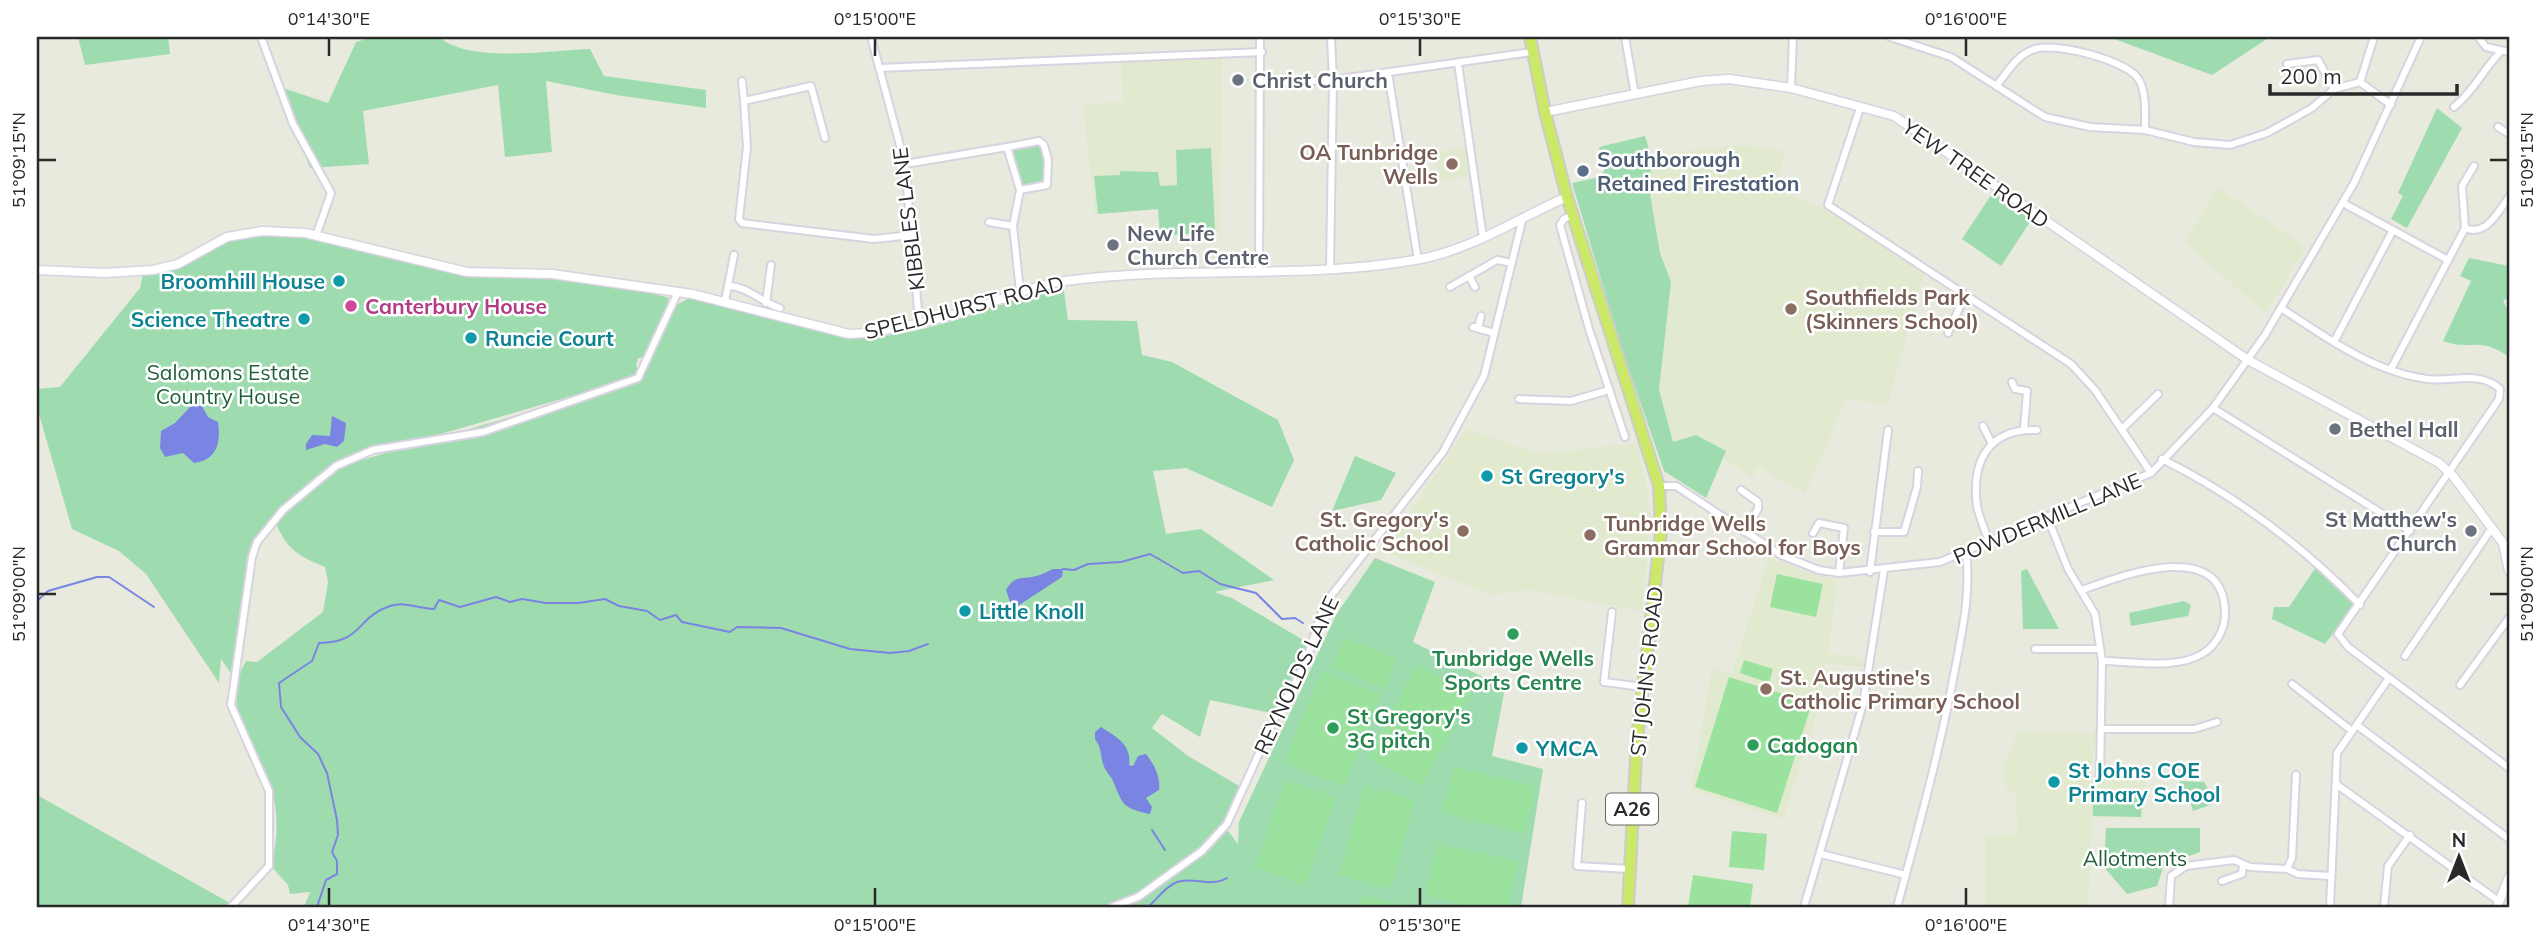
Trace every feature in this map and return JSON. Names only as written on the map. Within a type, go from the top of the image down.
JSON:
[{"type":"highway","name":"A26","points":[[1530,37],[1545,112],[1567,197]]},
{"type":"highway","name":"ST JOHN'S ROAD","points":[[1567,197],[1659,486],[1661,531],[1643,687],[1628,907]]},
{"type":"street","points":[[261,37],[293,124],[331,193],[316,236]]},
{"type":"street","name":"KIBBLES LANE","points":[[871,37],[905,164],[919,321]]},
{"type":"street","points":[[1259,272],[1260,37]]},
{"type":"street","points":[[1330,270],[1333,80],[1331,37]]},
{"type":"street","points":[[1625,37],[1635,95]]},
{"type":"street","points":[[1791,88],[1793,37]]},
{"type":"street","points":[[1890,37],[1951,57],[2045,117],[2090,127],[2145,130],[2194,142],[2231,145],[2267,132],[2312,108],[2334,89],[2360,82]]},
{"type":"street","points":[[2360,82],[2374,37]]},
{"type":"street","name":"POWDERMILL LANE","points":[[1659,486],[1676,486],[1781,555],[1819,570],[1839,573],[1870,572],[1940,562],[2151,474],[2162,459],[2213,408],[2249,360],[2343,203],[2421,37]]},
{"type":"street","points":[[2478,37],[2486,47],[2509,52]]},
{"type":"street","points":[[1996,86],[2015,61],[2035,48],[2063,48],[2122,65],[2138,78],[2146,104],[2145,130]]},
{"type":"street","points":[[2454,107],[2472,89],[2485,68],[2501,51]]},
{"type":"street","points":[[879,68],[1262,52]]},
{"type":"street","points":[[1260,83],[1333,80],[1532,52]]},
{"type":"street","points":[[2287,64],[2318,60],[2334,89]]},
{"type":"street","points":[[1458,63],[1483,238]]},
{"type":"street","points":[[1388,73],[1418,260]]},
{"type":"street","name":"YEW TREE ROAD","points":[[1545,112],[1701,81],[1729,79],[1791,88],[1894,116],[2249,360],[2422,452],[2449,472],[2506,544]]},
{"type":"street","points":[[742,81],[747,147],[739,219],[742,223],[874,239],[912,236]]},
{"type":"street","points":[[2360,82],[2391,105]]},
{"type":"street","points":[[744,101],[811,86],[825,138]]},
{"type":"street","points":[[2472,89],[2482,95]]},
{"type":"street","points":[[1860,108],[1828,205],[2071,365],[2095,390],[2151,474]]},
{"type":"street","points":[[2498,127],[2509,134],[2509,141]]},
{"type":"street","points":[[905,164],[1039,141],[1044,145],[1048,160],[1047,185],[1020,190]]},
{"type":"street","points":[[1007,147],[1020,190],[1013,226],[1020,291]]},
{"type":"street","points":[[2391,369],[2465,228],[2462,186],[2474,166]]},
{"type":"street","name":"SPELDHURST ROAD","points":[[37,270],[105,273],[167,268],[212,243],[245,233],[281,230],[467,272],[552,274],[678,292],[725,301],[849,334],[869,334],[968,311],[1020,291],[1064,281],[1159,272],[1330,270],[1418,260],[1483,238],[1567,197]]},
{"type":"street","points":[[2465,228],[2474,232],[2482,230],[2509,197]]},
{"type":"street","points":[[2343,203],[2448,260]]},
{"type":"street","points":[[1573,215],[1564,219],[1560,225],[1598,358],[1625,436]]},
{"type":"street","name":"REYNOLDS LANE","points":[[1112,907],[1138,897],[1192,858],[1227,824],[1275,718],[1305,665],[1324,605],[1443,452],[1484,376],[1523,218]]},
{"type":"street","points":[[989,222],[1013,226]]},
{"type":"street","points":[[2334,342],[2393,230]]},
{"type":"street","points":[[725,301],[734,255]]},
{"type":"street","points":[[1450,287],[1497,260],[1513,263]]},
{"type":"street","points":[[766,303],[771,265]]},
{"type":"street","points":[[1469,276],[1475,287]]},
{"type":"street","points":[[728,286],[740,286],[766,303],[780,308]]},
{"type":"street","points":[[231,907],[269,866],[269,791],[232,705],[252,557],[257,542],[282,510],[336,466],[373,450],[483,432],[638,378],[678,292]]},
{"type":"street","points":[[1948,333],[1965,295]]},
{"type":"street","points":[[2281,308],[2334,342],[2391,369],[2433,380],[2485,378],[2498,387],[2501,395],[2338,634],[2348,647],[2509,768]]},
{"type":"street","points":[[1481,316],[1475,328],[1494,332]]},
{"type":"street","points":[[1598,358],[1615,352]]},
{"type":"street","points":[[2012,382],[2015,389],[2027,391],[2024,429]]},
{"type":"street","points":[[1519,399],[1571,401],[1609,390]]},
{"type":"street","points":[[2122,429],[2158,394]]},
{"type":"street","points":[[2213,408],[2410,531]]},
{"type":"street","points":[[1983,426],[1991,442]]},
{"type":"street","points":[[1870,572],[1888,429]]},
{"type":"street","points":[[1989,542],[1977,506],[1977,485],[1979,471],[1991,442],[2024,429],[2037,430]]},
{"type":"street","points":[[2162,459],[2252,509],[2329,572],[2360,605]]},
{"type":"street","points":[[1874,532],[1903,532],[1917,487],[1918,471]]},
{"type":"street","points":[[1741,490],[1758,502],[1758,509],[1744,532]]},
{"type":"street","points":[[2047,516],[2068,569],[2095,614],[2102,661],[2100,776]]},
{"type":"street","points":[[1813,533],[1819,523],[1844,528],[1839,573]]},
{"type":"street","points":[[2405,656],[2492,528]]},
{"type":"street","points":[[2506,544],[2509,571]]},
{"type":"street","points":[[1897,907],[1948,705],[1968,589],[1966,553]]},
{"type":"street","points":[[2082,590],[2175,566],[2196,567],[2216,579],[2221,588],[2225,618],[2222,632],[2203,654],[2174,662],[2102,661]]},
{"type":"street","points":[[1804,907],[1863,704],[1884,570]]},
{"type":"street","points":[[1612,612],[1604,682],[1643,687]]},
{"type":"street","points":[[2460,685],[2509,618]]},
{"type":"street","points":[[2039,646],[2100,649]]},
{"type":"street","points":[[2330,907],[2337,753],[2389,678]]},
{"type":"street","points":[[2292,684],[2509,839]]},
{"type":"street","points":[[2101,729],[2194,729],[2217,722]]},
{"type":"street","points":[[2287,869],[2292,858],[2296,775]]},
{"type":"street","points":[[2336,784],[2410,835],[2498,905],[2509,877]]},
{"type":"street","points":[[1582,803],[1577,866],[1630,869]]},
{"type":"street","points":[[2384,907],[2388,866],[2410,835]]},
{"type":"street","points":[[1821,854],[1906,875]]},
{"type":"street","points":[[2169,907],[2171,876],[2186,866],[2234,860],[2243,865],[2330,876]]},
{"type":"street","points":[[2222,881],[2242,874],[2243,865]]},
{"type":"shaded area","points":[[1222,58],[1220,232],[1160,236],[1158,209],[1095,214],[1083,104],[1123,102],[1121,60]]},
{"type":"shaded area","name":"Southfields Park (Skinners School)","points":[[1743,145],[1786,151],[1774,189],[1827,210],[1924,272],[1888,403],[1846,400],[1805,494],[1758,466],[1752,478],[1723,458],[1726,451],[1673,442],[1659,390],[1671,282],[1660,253],[1650,194],[1651,155]]},
{"type":"shaded area","name":"OA Tunbridge Wells","points":[[1465,148],[1469,176],[1438,180],[1434,153]]},
{"type":"shaded area","points":[[2218,187],[2306,247],[2266,314],[2185,242]]},
{"type":"shaded area","points":[[1467,429],[1538,454],[1638,443],[1651,513],[1642,611],[1528,590],[1491,595],[1383,551]]},
{"type":"shaded area","name":"St. Augustine's Catholic Primary School","points":[[1769,557],[1837,580],[1828,653],[1866,659],[1865,667],[1825,663],[1820,704],[1783,819],[1691,790],[1712,669],[1732,674]]},
{"type":"shaded area","points":[[2019,731],[2096,734],[2091,776],[2146,777],[2143,818],[2092,817],[2088,906],[1986,907],[1985,835],[2018,834],[2016,795],[2004,785],[2005,761]]},
{"type":"green space","points":[[78,37],[168,37],[170,54],[85,65]]},
{"type":"green space","points":[[373,37],[439,37],[453,45],[490,53],[590,49],[604,76],[706,90],[706,108],[616,95],[546,81],[552,152],[505,157],[498,85],[363,111],[369,164],[310,168],[277,86],[328,103],[356,42]]},
{"type":"green space","points":[[2109,37],[2270,37],[2212,75]]},
{"type":"green space","points":[[2437,108],[2462,128],[2407,228],[2391,219],[2403,196],[2398,193]]},
{"type":"green space","points":[[1645,136],[1651,155],[1650,194],[1660,253],[1671,282],[1659,390],[1673,442],[1696,435],[1726,451],[1706,498],[1664,471],[1622,349],[1572,183],[1600,177],[1604,171],[1599,147]]},
{"type":"green space","points":[[1039,141],[1044,145],[1047,185],[1020,190],[1007,147]]},
{"type":"green space","points":[[1211,148],[1215,232],[1160,236],[1158,209],[1098,214],[1094,176],[1120,175],[1120,171],[1158,172],[1160,186],[1177,185],[1176,150]]},
{"type":"green space","points":[[1993,192],[2032,219],[2001,266],[1962,239]]},
{"type":"green space","name":"Salomons Estate Country House","points":[[271,234],[301,236],[449,271],[541,277],[637,289],[669,298],[647,357],[638,358],[636,366],[639,371],[634,378],[361,457],[348,464],[639,380],[676,305],[691,297],[849,338],[876,337],[931,327],[1063,284],[1068,320],[1137,321],[1142,355],[1172,362],[1278,420],[1294,460],[1272,507],[1186,468],[1153,471],[1166,534],[1201,529],[1274,580],[1214,592],[1232,598],[1310,644],[1304,664],[1275,714],[1210,700],[1200,737],[1162,714],[1152,728],[1188,756],[1241,787],[1224,826],[1238,844],[1239,822],[1336,615],[1375,558],[1435,582],[1413,642],[1505,688],[1492,756],[1543,769],[1521,907],[304,907],[310,892],[290,894],[288,885],[271,866],[276,832],[274,799],[267,776],[241,720],[236,692],[246,661],[257,662],[323,612],[328,582],[325,567],[288,545],[274,520],[294,506],[289,500],[256,538],[249,558],[232,675],[221,659],[219,683],[146,574],[119,551],[72,529],[37,407],[37,389],[60,387],[140,288],[143,274],[175,268],[221,242]]},
{"type":"green space","points":[[2469,258],[2509,266],[2509,297],[2503,301],[2509,312],[2509,357],[2482,345],[2443,341],[2471,281],[2460,276]]},
{"type":"green space","points":[[1355,456],[1396,473],[1381,500],[1332,511]]},
{"type":"green space","points":[[2316,567],[2355,605],[2325,644],[2272,619],[2274,607],[2289,607]]},
{"type":"green space","points":[[2027,569],[2059,629],[2023,629],[2021,571]]},
{"type":"green space","points":[[1777,574],[1823,584],[1816,617],[1770,607]]},
{"type":"green space","points":[[2184,601],[2191,605],[2188,616],[2131,626],[2129,613]]},
{"type":"green space","points":[[1345,638],[1397,659],[1385,689],[1332,667]]},
{"type":"green space","points":[[1744,660],[1773,669],[1769,683],[1740,673]]},
{"type":"green space","points":[[1417,664],[1471,692],[1422,786],[1368,758]]},
{"type":"green space","name":"St Gregory's 3G pitch","points":[[1322,671],[1381,694],[1344,786],[1284,763]]},
{"type":"green space","name":"Cadogan","points":[[1729,677],[1812,703],[1777,813],[1695,787]]},
{"type":"green space","points":[[1454,767],[1536,786],[1525,833],[1442,813]]},
{"type":"green space","points":[[1285,780],[1336,797],[1305,885],[1255,868]]},
{"type":"green space","points":[[2180,781],[2204,782],[2216,803],[2193,811],[2190,801],[2180,798]]},
{"type":"green space","points":[[1364,786],[1415,800],[1391,889],[1339,875]]},
{"type":"green space","points":[[37,795],[230,903],[226,907],[37,907]]},
{"type":"green space","points":[[2093,796],[2142,798],[2141,817],[2093,816]]},
{"type":"green space","name":"Allotments","points":[[2106,828],[2200,828],[2200,852],[2164,865],[2157,886],[2127,894],[2104,867]]},
{"type":"green space","points":[[1732,831],[1767,834],[1764,870],[1729,867]]},
{"type":"green space","points":[[1437,844],[1518,861],[1508,907],[1477,907],[1426,896]]},
{"type":"green space","points":[[1693,875],[1753,884],[1750,907],[1688,907]]},
{"type":"green space","points":[[1363,895],[1411,907],[1359,907]]},
{"type":"water","points":[[191,406],[202,406],[208,417],[218,422],[219,437],[216,449],[208,458],[194,463],[183,453],[165,457],[160,448],[161,431],[175,423]]},
{"type":"water","points":[[332,416],[346,423],[344,441],[337,447],[325,444],[306,450],[306,444],[312,435],[330,436]]},
{"type":"water","points":[[1053,569],[1063,569],[1062,577],[1016,607],[1010,602],[1006,590],[1013,582]]},
{"type":"water","points":[[1101,727],[1125,746],[1129,765],[1133,766],[1138,756],[1146,754],[1154,766],[1159,790],[1146,798],[1152,807],[1150,814],[1128,807],[1121,799],[1104,766],[1095,739],[1095,732]]},
{"type":"waterway","points":[[1063,569],[1074,570],[1088,564],[1121,562],[1150,554],[1183,573],[1199,571],[1220,584],[1256,593],[1282,619],[1295,618],[1303,623]]},
{"type":"waterway","points":[[37,601],[48,591],[97,577],[109,577],[154,607]]},
{"type":"waterway","points":[[317,907],[326,880],[337,874],[337,861],[332,852],[338,835],[337,820],[327,773],[318,754],[300,737],[281,707],[279,683],[312,661],[319,643],[344,639],[371,616],[390,606],[401,604],[434,609],[439,600],[460,607],[496,597],[510,602],[522,599],[546,603],[578,603],[605,599],[619,606],[647,611],[660,620],[676,615],[682,622],[730,632],[737,627],[781,628],[850,649],[890,653],[909,651],[928,644]]},
{"type":"waterway","points":[[1152,830],[1165,850]]},
{"type":"waterway","points":[[1148,907],[1177,882],[1214,882],[1227,878]]},
{"type":"place","name":"Christ Church","points":[[1238,80]]},
{"type":"place","name":"OA Tunbridge Wells","points":[[1452,164]]},
{"type":"place","name":"Southborough Retained Firestation","points":[[1583,171]]},
{"type":"place","name":"New Life Church Centre","points":[[1113,245]]},
{"type":"place","name":"Broomhill House","points":[[339,281]]},
{"type":"place","name":"Canterbury House","points":[[351,306]]},
{"type":"place","name":"Southfields Park (Skinners School)","points":[[1791,309]]},
{"type":"place","name":"Science Theatre","points":[[304,319]]},
{"type":"place","name":"Runcie Court","points":[[471,338]]},
{"type":"place","name":"Bethel Hall","points":[[2335,429]]},
{"type":"place","name":"St Gregory's","points":[[1487,476]]},
{"type":"place","name":"St. Gregory's Catholic School","points":[[1463,531]]},
{"type":"place","name":"St Matthew's Church","points":[[2471,531]]},
{"type":"place","name":"Tunbridge Wells Grammar School for Boys","points":[[1590,535]]},
{"type":"place","name":"Little Knoll","points":[[965,611]]},
{"type":"place","name":"Tunbridge Wells Sports Centre","points":[[1513,634]]},
{"type":"place","name":"St. Augustine's Catholic Primary School","points":[[1766,689]]},
{"type":"place","name":"St Gregory's 3G pitch","points":[[1333,728]]},
{"type":"place","name":"Cadogan","points":[[1753,745]]},
{"type":"place","name":"YMCA","points":[[1522,748]]},
{"type":"place","name":"St Johns COE Primary School","points":[[2054,782]]}]
